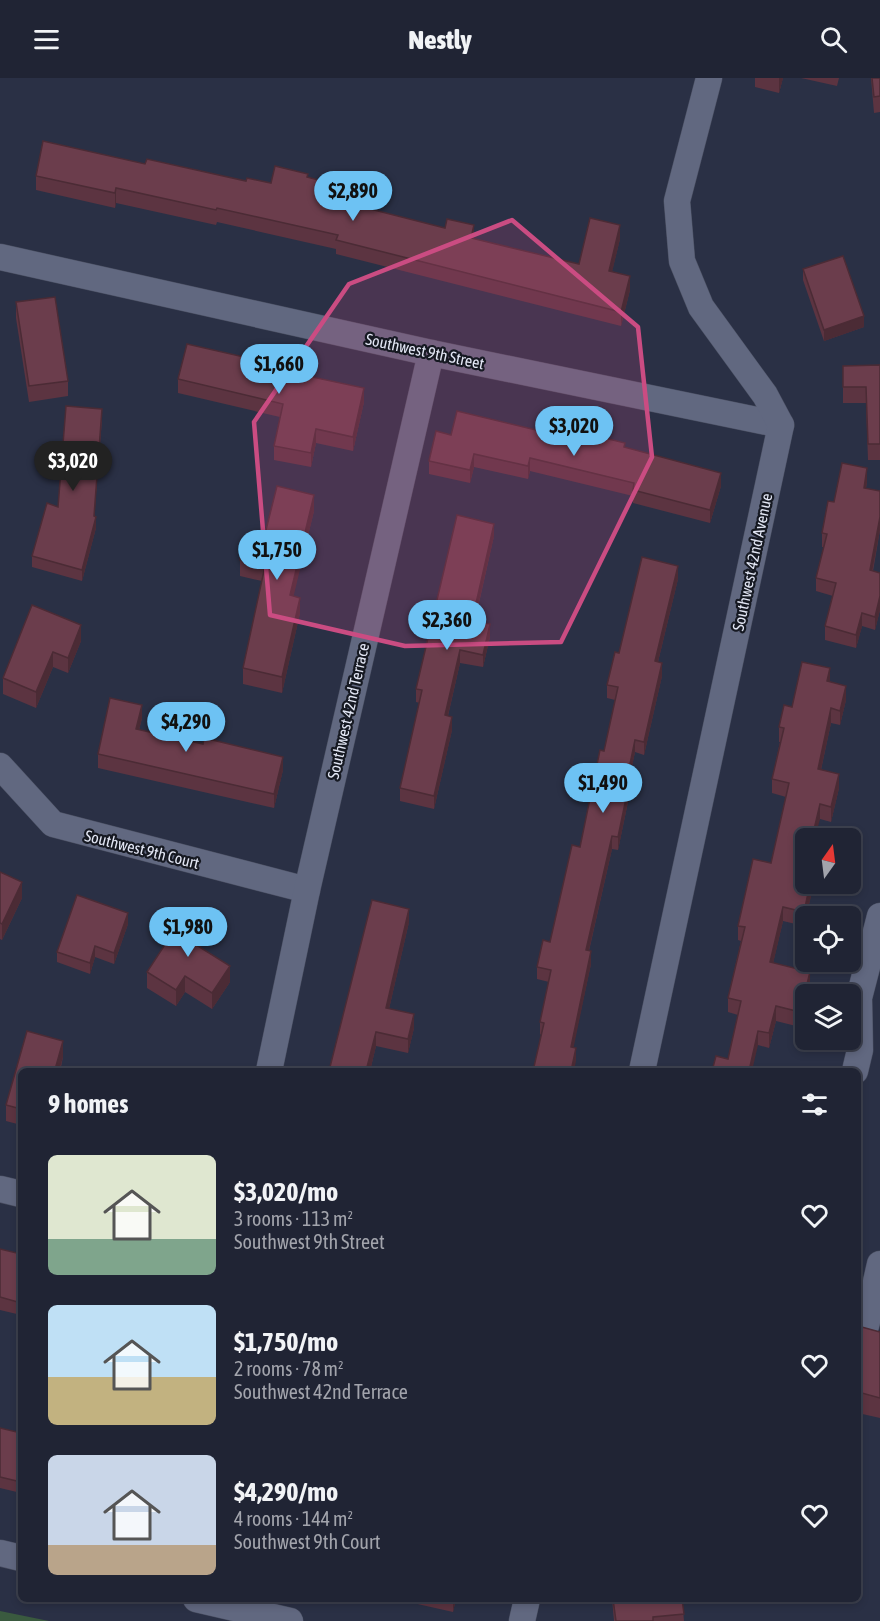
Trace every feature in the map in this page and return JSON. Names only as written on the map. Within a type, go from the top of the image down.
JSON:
[{"type":"street","points":[[709,78],[677,201],[682,261],[701,307],[765,395],[781,426]]},
{"type":"street","name":"Southwest 9th Street","points":[[0,257],[431,353],[781,426]]},
{"type":"street","name":"Southwest 42nd Terrace","points":[[270,1068],[307,890],[431,353]]},
{"type":"street","name":"Southwest 42nd Avenue","points":[[643,1068],[781,426]]},
{"type":"street","name":"Southwest 9th Court","points":[[0,766],[53,824],[307,890]]},
{"type":"street","points":[[865,1059],[859,998],[880,916]]},
{"type":"street","points":[[0,1189],[18,1193]]},
{"type":"street","points":[[868,1326],[880,1264]]},
{"type":"street","points":[[0,1553],[18,1557]]},
{"type":"street","points":[[209,1602],[290,1621]]},
{"type":"street","points":[[522,1621],[525,1602]]},
{"type":"highlighted area","points":[[512,220],[638,327],[652,457],[561,642],[405,646],[270,615],[254,422],[349,284]]},
{"type":"green space","points":[[0,1611],[49,1621],[0,1621]]},
{"type":"building","points":[[872,78],[880,78],[880,96],[874,97]]},
{"type":"building","points":[[43,141],[145,164],[147,159],[246,181],[247,178],[271,183],[275,166],[308,174],[307,177],[326,182],[325,186],[373,199],[370,209],[445,228],[447,219],[474,225],[471,238],[579,264],[590,218],[620,225],[609,271],[630,276],[621,312],[336,240],[338,235],[116,188],[115,193],[36,176]]},
{"type":"building","points":[[843,256],[864,316],[824,330],[803,269]]},
{"type":"building","points":[[55,297],[68,381],[29,386],[16,302]]},
{"type":"building","points":[[187,344],[266,362],[265,367],[364,388],[353,437],[316,429],[311,453],[274,446],[283,404],[178,379]]},
{"type":"building","points":[[880,365],[880,444],[868,444],[866,387],[843,387],[843,366]]},
{"type":"building","points":[[66,406],[102,409],[94,516],[96,517],[82,570],[32,556],[47,503],[58,507]]},
{"type":"building","points":[[457,411],[557,435],[559,427],[625,443],[624,447],[721,473],[710,510],[633,490],[634,483],[530,458],[528,466],[474,454],[470,470],[429,461],[436,431],[451,435]]},
{"type":"building","points":[[842,463],[867,468],[864,488],[880,491],[880,517],[870,570],[880,573],[880,596],[875,617],[862,613],[856,635],[825,626],[836,583],[816,578],[827,534],[822,533],[828,501],[834,502]]},
{"type":"building","points":[[277,486],[314,495],[290,595],[300,598],[282,677],[243,668],[265,566],[240,560],[245,538],[263,542]]},
{"type":"building","points":[[457,515],[494,524],[472,621],[490,624],[483,655],[460,650],[445,715],[452,717],[434,796],[400,788],[422,690],[416,689]]},
{"type":"building","points":[[642,557],[678,566],[655,661],[662,663],[644,742],[635,740],[618,837],[612,836],[586,950],[591,951],[571,1047],[576,1048],[572,1068],[534,1068],[544,1023],[540,1022],[551,970],[537,967],[543,940],[550,942],[572,845],[580,847],[600,750],[604,751],[618,687],[607,685],[615,652],[619,653]]},
{"type":"building","points":[[32,605],[81,625],[68,658],[53,652],[36,692],[3,678]]},
{"type":"building","points":[[802,662],[830,668],[827,681],[846,686],[840,711],[831,708],[818,769],[839,774],[831,807],[820,804],[814,828],[795,828],[795,894],[808,894],[805,906],[795,906],[795,910],[783,907],[770,962],[795,968],[795,972],[810,972],[807,984],[795,984],[795,1011],[776,1006],[769,1033],[758,1031],[750,1068],[713,1068],[716,1056],[728,1059],[741,1001],[728,998],[745,927],[738,926],[753,859],[771,863],[789,783],[772,779],[784,728],[779,727],[784,705],[792,707]]},
{"type":"building","points":[[110,698],[142,705],[136,729],[203,744],[204,738],[283,757],[274,794],[98,754]]},
{"type":"building","points":[[0,872],[22,882],[2,924],[0,923]]},
{"type":"building","points":[[77,895],[128,913],[114,953],[95,946],[90,963],[57,952]]},
{"type":"building","points":[[372,900],[409,909],[386,1008],[414,1014],[408,1039],[376,1032],[367,1068],[330,1068]]},
{"type":"building","points":[[187,911],[206,923],[193,943],[230,966],[212,993],[185,976],[176,990],[147,972]]},
{"type":"building","points":[[27,1031],[63,1041],[56,1066],[64,1068],[18,1068],[18,1108],[6,1105]]},
{"type":"building","points":[[0,1249],[18,1253],[18,1302],[0,1297]]},
{"type":"building","points":[[861,1327],[880,1332],[880,1398],[861,1393]]},
{"type":"building","points":[[0,1428],[18,1432],[18,1481],[0,1477]]},
{"type":"building","points":[[613,1602],[682,1602],[684,1614],[653,1617],[653,1621],[616,1621]]}]
